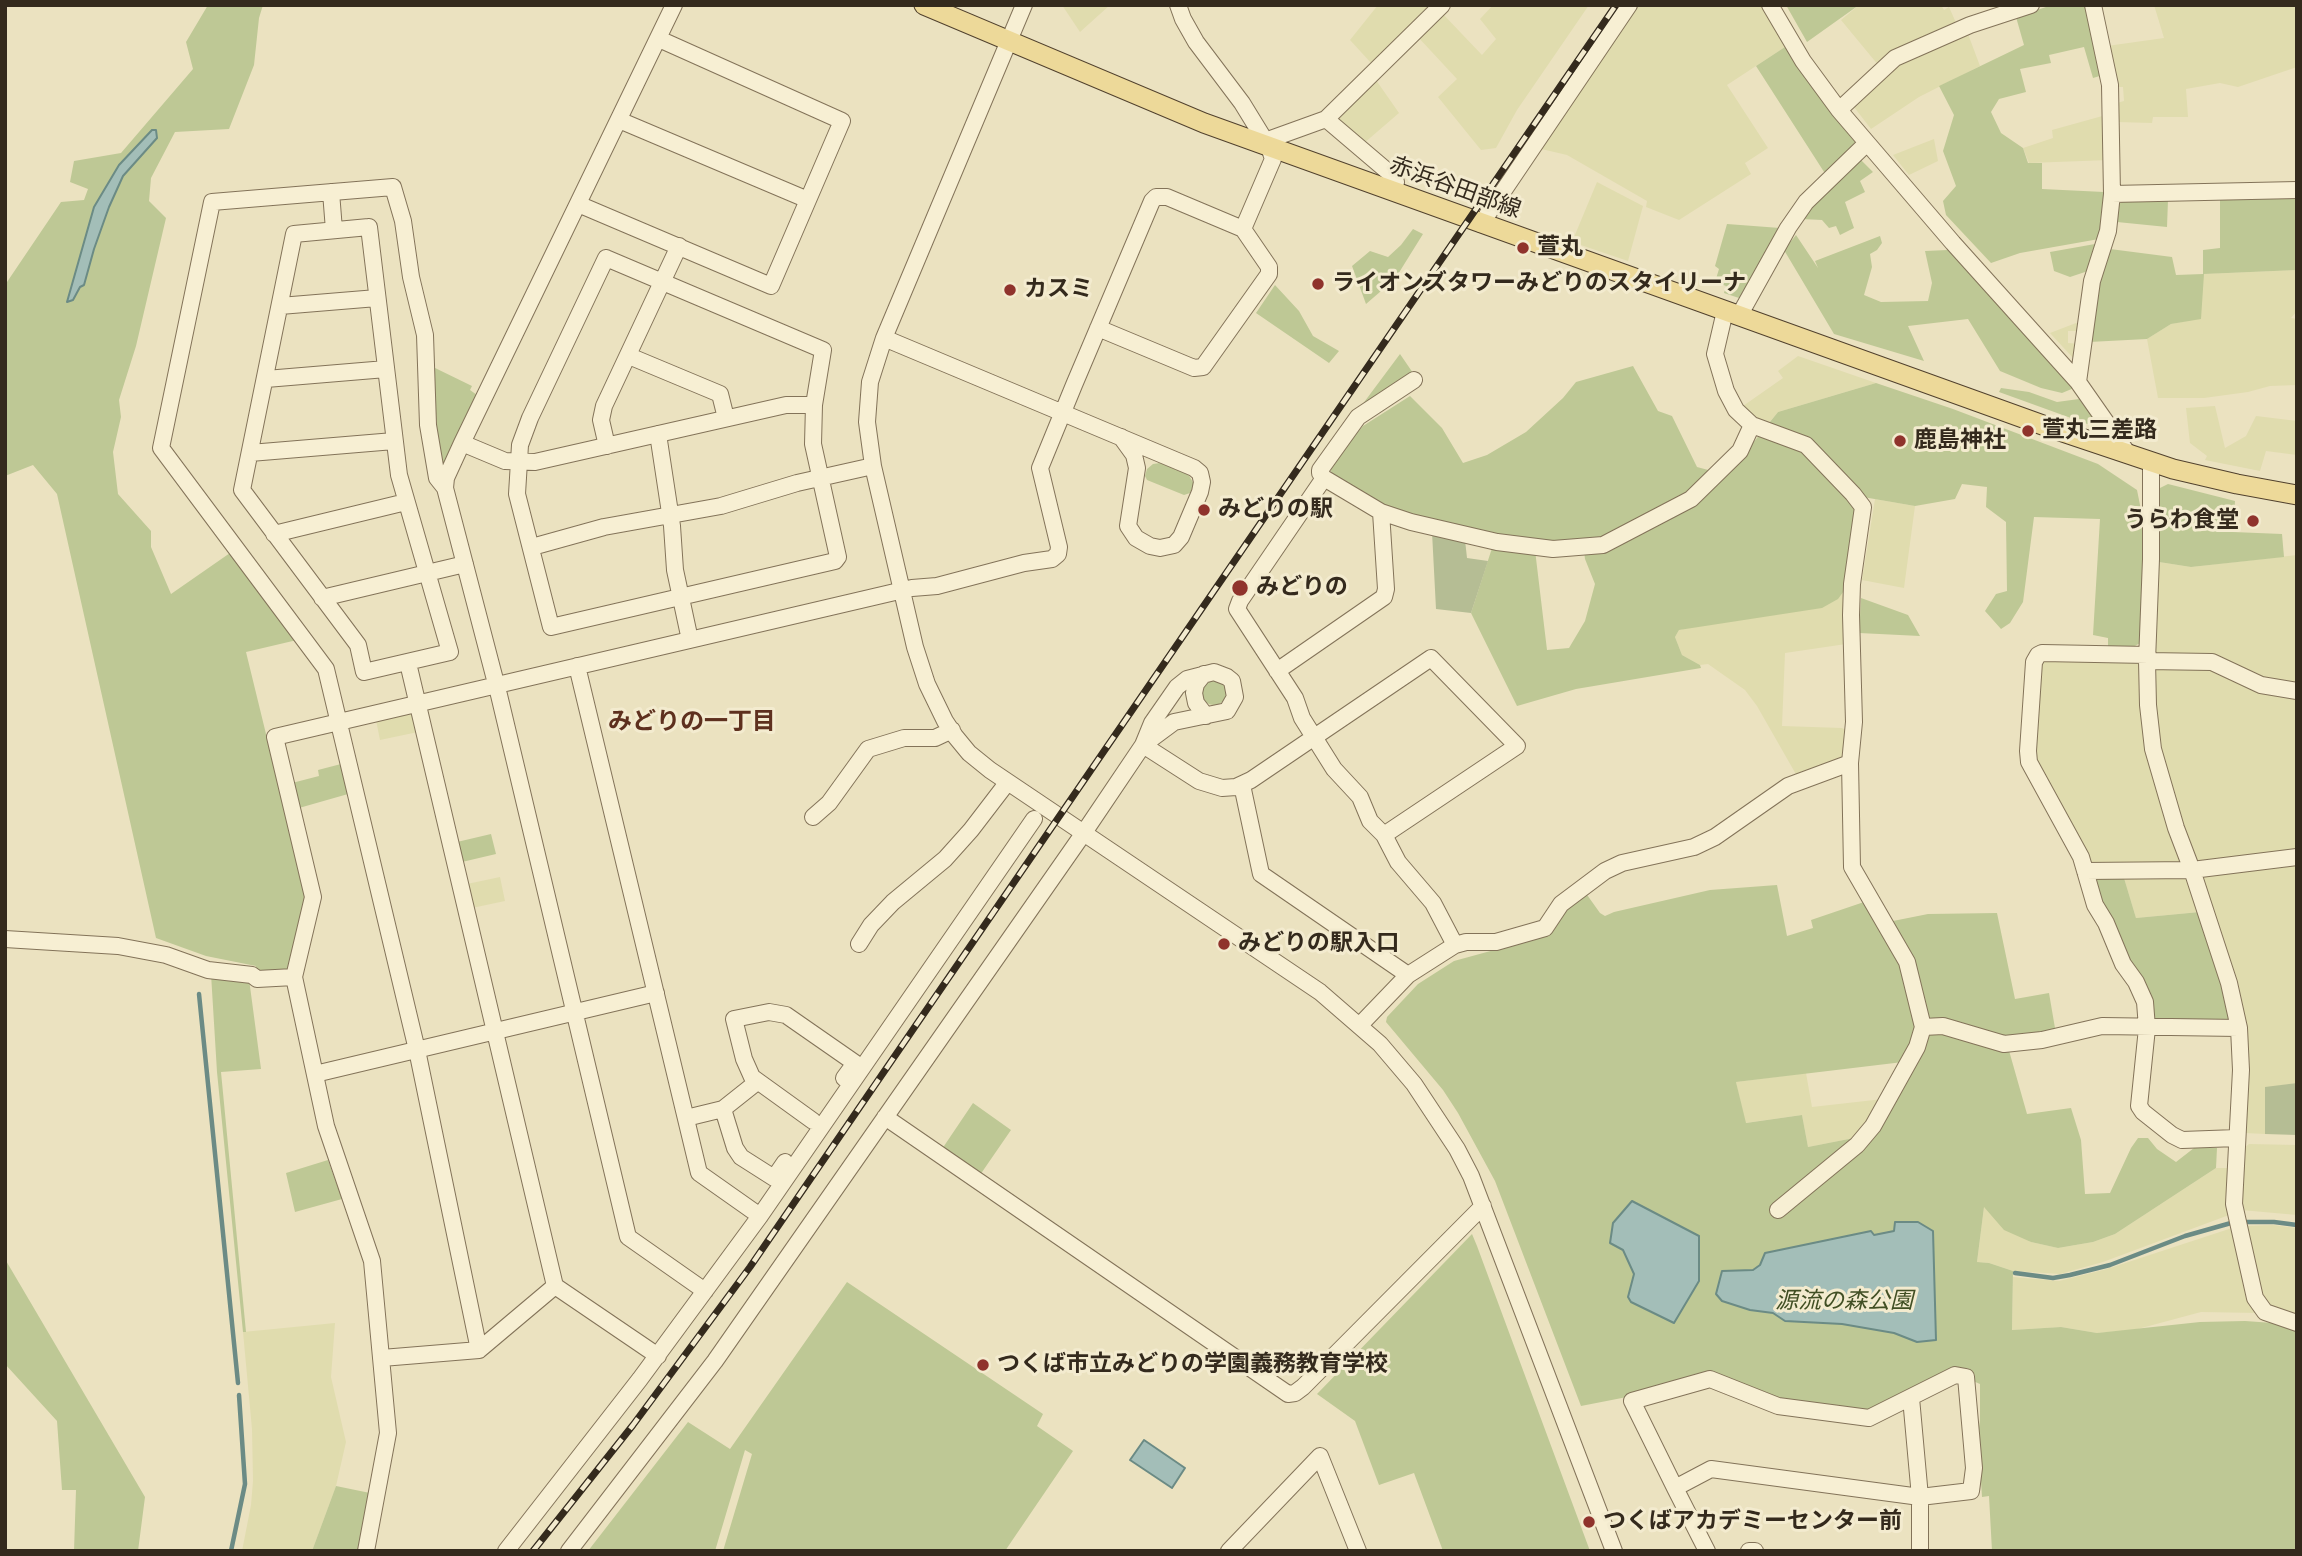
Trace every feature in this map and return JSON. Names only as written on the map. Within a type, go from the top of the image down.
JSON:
[{"type":"main road","name":"赤浜谷田部線","points":[[924,5],[1192,118],[1480,224],[2151,463],[2216,480],[2297,495]]},
{"type":"street","points":[[674,5],[462,443],[446,478],[445,488],[497,686],[628,1237],[705,1291]]},
{"type":"street","points":[[1024,5],[884,338],[873,370],[867,404],[873,466],[924,677],[933,699],[970,753],[1007,783],[1300,978],[1360,1025],[1396,1062],[1425,1099],[1457,1149],[1483,1206],[1614,1551]]},
{"type":"street","points":[[1178,5],[1196,42],[1226,79],[1267,144],[1273,159],[1243,229]]},
{"type":"street","points":[[1480,224],[1629,5]]},
{"type":"street","points":[[1770,5],[1803,61],[1839,110],[1953,243],[2078,382],[2129,455]]},
{"type":"street","points":[[1839,110],[1895,58],[1970,25],[2031,5]]},
{"type":"street","points":[[2078,382],[2092,281],[2108,231],[2112,194],[2110,85],[2093,5]]},
{"type":"street","points":[[1267,144],[1326,119],[1440,6]]},
{"type":"street","points":[[578,204],[771,286],[842,121],[659,39]]},
{"type":"street","points":[[1326,119],[1393,176],[1396,183],[1393,191]]},
{"type":"street","points":[[619,120],[808,200]]},
{"type":"street","points":[[1778,1210],[1857,1144],[1873,1126],[1917,1047],[1923,1027],[1907,962],[1852,867],[1852,595],[1863,507],[1806,445],[1752,425],[1736,410],[1717,368],[1715,354],[1732,313],[1806,202],[1867,143]]},
{"type":"street","points":[[445,488],[437,478],[428,425],[425,335],[411,277],[403,221],[393,187],[212,202],[161,448],[326,669],[417,1050],[479,1350]]},
{"type":"street","points":[[2112,194],[2297,190]]},
{"type":"street","points":[[331,192],[334,230]]},
{"type":"street","points":[[366,1551],[388,1433],[372,1261],[326,1126],[295,976],[313,897],[275,737],[903,590],[937,586],[1024,563],[1052,559],[1059,554],[1059,547],[1040,468],[1098,328],[1152,201],[1156,197],[1167,197],[1243,229],[1269,267],[1269,274],[1203,367],[1194,368],[1098,328]]},
{"type":"street","points":[[369,227],[377,298],[394,441],[406,502],[450,652],[365,672],[358,645],[242,490],[294,234],[369,227]]},
{"type":"street","points":[[607,446],[601,414],[679,246]]},
{"type":"street","points":[[606,258],[662,282],[823,350],[814,405],[813,444],[818,477],[838,557],[835,561],[551,627],[517,494],[520,446],[530,418],[606,258]]},
{"type":"street","points":[[280,306],[377,298]]},
{"type":"street","points":[[884,338],[1121,437],[1194,468],[1200,473],[1202,482],[1181,537],[1174,545],[1160,548],[1150,546],[1136,538],[1128,526],[1138,468],[1134,455],[1121,437]]},
{"type":"street","points":[[629,356],[720,394],[726,418]]},
{"type":"street","points":[[266,379],[386,369]]},
{"type":"street","points":[[1414,380],[1358,417],[1320,470],[1324,478],[1381,512],[1411,522],[1497,542],[1553,549],[1603,545],[1691,499],[1740,451],[1752,425]]},
{"type":"street","points":[[462,443],[487,455],[518,463],[552,459],[786,405],[814,405]]},
{"type":"street","points":[[658,434],[675,570],[690,640]]},
{"type":"street","points":[[250,453],[394,441]]},
{"type":"street","points":[[1138,468],[1144,461],[1163,455]]},
{"type":"street","points":[[2151,463],[2147,658],[2153,749],[2176,828],[2229,983],[2239,1028],[2241,1070],[2234,1204],[2255,1298],[2265,1312],[2297,1323]]},
{"type":"street","points":[[532,548],[604,527],[721,506],[818,477],[873,466]]},
{"type":"street","points":[[1324,478],[1237,605],[1239,615],[1295,698],[1313,737],[1334,769],[1360,797],[1370,821],[1384,835],[1398,862],[1433,903],[1455,945]]},
{"type":"street","points":[[274,534],[406,502]]},
{"type":"street","points":[[1277,671],[1384,597],[1386,589],[1381,512]]},
{"type":"street","points":[[322,598],[464,564]]},
{"type":"street","points":[[2237,1138],[2182,1140],[2143,1112],[2139,1106],[2147,1028],[2145,1002],[2136,982],[2123,964],[2106,923],[2095,905],[2073,839],[2029,762],[2034,662],[2038,654],[2042,653],[2212,662],[2261,685],[2297,691]]},
{"type":"street","points":[[1143,745],[1206,784],[1222,788],[1242,785],[1431,658],[1517,746],[1384,835]]},
{"type":"street","points":[[408,663],[555,1286],[658,1356]]},
{"type":"street","points":[[578,666],[699,1174],[760,1216]]},
{"type":"street","points":[[569,1551],[715,1361],[1083,834],[1143,745],[1152,723],[1177,687],[1187,679],[1214,672],[1227,677],[1235,689],[1235,697],[1227,710],[1174,722],[1143,745]]},
{"type":"street","points":[[1204,674],[1196,684],[1194,693],[1196,703],[1206,716]]},
{"type":"street","points":[[813,817],[830,803],[868,749],[904,738],[935,738],[952,730]]},
{"type":"street","points":[[1360,1025],[1408,975],[1455,945],[1466,942],[1496,942],[1545,928],[1561,904],[1605,870],[1622,863],[1694,847],[1715,836],[1788,786],[1850,763]]},
{"type":"street","points":[[859,944],[871,925],[892,902],[945,859],[1007,783]]},
{"type":"street","points":[[1242,785],[1261,874],[1408,975]]},
{"type":"street","points":[[506,1551],[658,1356],[760,1216],[1034,819]]},
{"type":"street","points":[[2085,872],[2192,870],[2297,857]]},
{"type":"street","points":[[5,939],[118,946],[166,955],[208,970],[252,975],[257,979],[295,976]]},
{"type":"street","points":[[315,1074],[656,993]]},
{"type":"street","points":[[723,1109],[735,1148],[741,1157],[774,1178],[855,1063],[786,1015],[769,1012],[734,1019],[746,1065],[757,1082],[813,1121]]},
{"type":"street","points":[[1923,1027],[1943,1026],[2004,1044],[2042,1041],[2102,1026],[2239,1028]]},
{"type":"street","points":[[687,1118],[723,1109],[757,1082]]},
{"type":"street","points":[[885,1117],[1288,1394],[1303,1387],[1483,1206]]},
{"type":"street","points":[[382,1358],[479,1350],[555,1286]]},
{"type":"street","points":[[1675,1488],[1711,1469],[1920,1497],[1971,1491],[1974,1468],[1966,1377],[1955,1375],[1869,1418],[1778,1406],[1710,1379],[1632,1402],[1675,1488],[1707,1551]]},
{"type":"street","points":[[1910,1398],[1920,1497],[1920,1551]]},
{"type":"street","points":[[1229,1551],[1320,1456],[1359,1551]]},
{"type":"street","points":[[1749,1551],[1755,1551]]},
{"type":"shaded area","points":[[1062,5],[1110,5],[1080,32]]},
{"type":"shaded area","points":[[1378,5],[1431,5],[1372,64],[1350,40]]},
{"type":"shaded area","points":[[1493,5],[1589,5],[1517,110],[1496,148],[1481,150],[1438,97],[1457,79],[1417,36],[1441,12],[1482,55],[1496,39],[1480,19]]},
{"type":"shaded area","points":[[1635,5],[1762,5],[1785,47],[1727,85],[1768,148],[1745,163],[1751,174],[1679,220],[1646,207],[1647,201],[1567,155],[1537,148]]},
{"type":"shaded area","points":[[1859,5],[1941,5],[1944,10],[1949,7],[1957,25],[1879,66],[1841,20]]},
{"type":"shaded area","points":[[2154,5],[2297,5],[2297,67],[2238,87],[2220,83],[2186,89],[2188,117],[2153,117],[2152,123],[2117,122],[2117,103],[2124,101],[2123,87],[2115,87],[2107,46],[2164,38]]},
{"type":"shaded area","points":[[1968,34],[1980,66],[1919,97],[1871,129],[1854,107],[1895,66]]},
{"type":"shaded area","points":[[1376,80],[1399,113],[1363,144],[1338,120]]},
{"type":"shaded area","points":[[2106,115],[2109,160],[2029,163],[2023,148],[2053,138],[2052,130]]},
{"type":"shaded area","points":[[1934,139],[1938,161],[1909,175],[1893,155]]},
{"type":"shaded area","points":[[1597,182],[1643,206],[1628,261],[1572,242]]},
{"type":"shaded area","points":[[2297,270],[2297,311],[2291,318],[2297,319],[2297,385],[2270,386],[2204,398],[2158,398],[2147,339],[2171,324],[2200,318],[2203,274]]},
{"type":"shaded area","points":[[2076,323],[2081,325],[2080,331],[2068,331],[2068,343],[2080,344],[2074,359],[2050,333]]},
{"type":"shaded area","points":[[1798,356],[1876,383],[1778,412],[1767,425],[1754,419],[1743,406],[1783,378],[1778,371]]},
{"type":"shaded area","points":[[2215,406],[2225,448],[2246,436],[2256,416],[2297,421],[2297,455],[2266,451],[2260,471],[2205,460],[2207,456],[2190,443],[2186,408]]},
{"type":"shaded area","points":[[1875,499],[1915,506],[1904,588],[1862,580]]},
{"type":"shaded area","points":[[2297,555],[2297,686],[2156,654],[2159,562],[2191,567]]},
{"type":"shaded area","points":[[1846,588],[1846,644],[1785,653],[1782,726],[1842,728],[1849,732],[1845,756],[1797,776],[1745,690],[1708,664],[1700,665],[1682,655],[1675,637],[1679,630]]},
{"type":"shaded area","points":[[2039,660],[2139,661],[2184,861],[2181,866],[2093,867],[2035,766]]},
{"type":"shaded area","points":[[2207,666],[2297,697],[2297,851],[2199,864],[2194,860],[2161,762],[2154,718],[2153,669]]},
{"type":"shaded area","points":[[409,712],[415,715],[418,732],[380,740],[376,720]]},
{"type":"shaded area","points":[[2297,861],[2297,1083],[2265,1088],[2265,1134],[2245,1133],[2250,1065],[2239,986],[2200,875]]},
{"type":"shaded area","points":[[2182,876],[2186,879],[2200,912],[2136,918],[2124,878]]},
{"type":"shaded area","points":[[500,877],[505,901],[472,908],[467,884]]},
{"type":"shaded area","points":[[1806,1073],[1812,1107],[1883,1099],[1859,1137],[1808,1147],[1802,1115],[1745,1123],[1736,1082]]},
{"type":"shaded area","points":[[2249,1144],[2297,1145],[2297,1215],[2241,1210],[2244,1148]]},
{"type":"shaded area","points":[[2216,1168],[2228,1168],[2225,1205],[2229,1215],[2103,1262],[2060,1274],[2013,1271],[1977,1262],[1984,1207],[2031,1242],[2058,1248],[2093,1242],[2115,1234]]},
{"type":"shaded area","points":[[2245,1226],[2297,1228],[2297,1317],[2270,1306],[2262,1297]]},
{"type":"shaded area","points":[[2232,1228],[2258,1313],[2201,1312],[2134,1330],[2097,1333],[2061,1327],[2012,1330],[2013,1277],[2059,1281],[2107,1269]]},
{"type":"shaded area","points":[[335,1323],[331,1377],[346,1442],[336,1486],[312,1551],[242,1551],[253,1481],[252,1429],[243,1332]]},
{"type":"green space","points":[[208,5],[263,5],[254,65],[229,129],[175,132],[151,178],[149,201],[166,218],[136,346],[119,400],[121,417],[113,452],[118,494],[151,531],[151,547],[171,594],[230,553],[297,640],[246,652],[306,898],[291,966],[287,969],[260,972],[254,970],[256,966],[206,956],[156,938],[57,494],[33,465],[5,476],[5,285],[61,202],[84,200],[88,189],[70,182],[74,161],[121,153],[193,69],[186,42]]},
{"type":"green space","points":[[1786,5],[1859,5],[1807,42]]},
{"type":"green space","points":[[2086,5],[2103,75],[2093,78],[2084,47],[2049,55],[2051,63],[2020,69],[2026,92],[1999,99],[1991,112],[2001,133],[2023,148],[2028,163],[2042,163],[2042,189],[2104,192],[2104,216],[2099,239],[2020,253],[1991,263],[1946,215],[1943,201],[1956,186],[1943,151],[1954,115],[1939,86],[2024,45],[2016,17],[2046,7]]},
{"type":"green space","points":[[1785,47],[1856,142],[1856,146],[1826,175],[1756,66]]},
{"type":"green space","points":[[1858,157],[1873,172],[1860,181],[1865,192],[1845,202],[1854,228],[1840,235],[1836,226],[1829,228],[1822,220],[1801,219]]},
{"type":"green space","points":[[2297,196],[2297,270],[2204,274],[2201,319],[2171,324],[2147,339],[2089,342],[2098,281],[2110,249],[2172,257],[2176,275],[2203,274],[2203,250],[2220,248],[2220,197]]},
{"type":"green space","points":[[2168,200],[2167,227],[2117,222],[2119,204],[2123,201]]},
{"type":"green space","points":[[1727,224],[1780,228],[1742,299],[1724,293],[1726,286],[1715,282],[1719,269],[1715,266]]},
{"type":"green space","points":[[1413,229],[1423,234],[1395,279],[1366,304],[1352,266],[1370,251],[1388,257]]},
{"type":"green space","points":[[1796,235],[1818,268],[1815,261],[1880,236],[1882,243],[1870,254],[1872,267],[1864,295],[1881,302],[1928,301],[1932,283],[1925,251],[1948,250],[2074,388],[2062,393],[2041,388],[2000,371],[1968,319],[1908,326],[1924,361],[1834,334],[1784,250]]},
{"type":"green space","points":[[2095,244],[2088,271],[2070,277],[2054,271],[2050,252]]},
{"type":"green space","points":[[1275,285],[1299,311],[1313,336],[1339,351],[1329,363],[1256,313]]},
{"type":"green space","points":[[1400,354],[1413,373],[1359,409]]},
{"type":"green space","points":[[1633,366],[1658,411],[1672,416],[1697,467],[1727,475],[1778,412],[1876,383],[2098,464],[2137,490],[2143,520],[2142,642],[2133,647],[2108,648],[2108,638],[2093,635],[2100,519],[2034,517],[2023,602],[2010,623],[2001,629],[1985,611],[1996,594],[2007,591],[2006,522],[1986,507],[1987,487],[1962,484],[1955,499],[1915,506],[1863,497],[1846,588],[1838,599],[1822,608],[1679,630],[1675,637],[1682,655],[1701,668],[1576,689],[1517,706],[1471,613],[1493,545],[1535,550],[1547,650],[1569,648],[1585,621],[1595,584],[1585,559],[1583,543],[1514,542],[1416,519],[1382,505],[1332,476],[1330,465],[1363,426],[1410,396],[1442,428],[1463,463],[1487,455],[1526,432],[1563,398],[1576,382]]},
{"type":"green space","points":[[433,367],[472,386],[470,390],[477,395],[442,467],[437,429]]},
{"type":"green space","points":[[2001,388],[2029,392],[2057,402],[2079,399],[2095,420],[2093,426],[1999,392]]},
{"type":"green space","points":[[1160,463],[1188,474],[1194,484],[1190,493],[1184,495],[1147,480],[1147,469]]},
{"type":"green space","points":[[2168,484],[2235,501],[2233,532],[2282,534],[2284,557],[2191,567],[2159,562],[2160,488]]},
{"type":"green space","points":[[1432,532],[1465,540],[1467,558],[1488,561],[1471,613],[1436,609]]},
{"type":"green space","points":[[1861,598],[1908,615],[1920,636],[1859,633]]},
{"type":"green space","points":[[1214,681],[1223,684],[1226,693],[1223,702],[1214,705],[1205,702],[1202,693],[1205,684]]},
{"type":"green space","points":[[341,764],[348,794],[299,808],[292,783],[319,776],[318,770]]},
{"type":"green space","points":[[491,834],[496,854],[462,862],[457,842]]},
{"type":"green space","points":[[2096,878],[2124,878],[2136,918],[2200,912],[2221,980],[2230,1023],[2154,1020],[2091,883]]},
{"type":"green space","name":"源流の森公園","points":[[1777,885],[1787,936],[1813,928],[1811,920],[1864,902],[1878,924],[1928,914],[1997,913],[2015,999],[2049,993],[2056,1034],[2006,1040],[2027,1114],[2071,1108],[2081,1140],[2085,1194],[2110,1193],[2138,1138],[2148,1138],[2157,1149],[2176,1162],[2194,1148],[2217,1148],[2216,1168],[2115,1234],[2093,1242],[2058,1248],[2031,1242],[2004,1230],[1984,1207],[1977,1262],[2013,1271],[2012,1330],[2061,1327],[2097,1333],[2200,1322],[2245,1321],[2273,1323],[2297,1329],[2297,1551],[1992,1551],[1989,1496],[1982,1497],[1978,1435],[1980,1384],[1973,1381],[1968,1368],[1952,1369],[1868,1412],[1780,1400],[1711,1372],[1632,1396],[1581,1406],[1495,1181],[1443,1090],[1386,1022],[1387,1017],[1418,984],[1454,961],[1549,935],[1567,907],[1585,892],[1605,916],[1710,890]],"holes":[[[1903,1062],[1859,1137],[1808,1147],[1802,1115],[1746,1123],[1736,1082]]]},
{"type":"green space","points":[[211,974],[249,979],[261,1069],[221,1072],[246,1332],[243,1332],[217,1072]]},
{"type":"green space","points":[[2297,1083],[2297,1135],[2265,1134],[2265,1087]]},
{"type":"green space","points":[[973,1103],[1011,1130],[980,1175],[942,1149]]},
{"type":"green space","points":[[328,1160],[342,1199],[295,1212],[286,1173]]},
{"type":"green space","points":[[1472,1234],[1590,1551],[1443,1551],[1414,1473],[1379,1485],[1355,1421],[1317,1394]]},
{"type":"green space","points":[[5,1259],[145,1497],[138,1551],[74,1551],[76,1490],[62,1490],[57,1421],[5,1364]]},
{"type":"green space","points":[[847,1282],[1043,1414],[1037,1426],[1073,1451],[1005,1551],[723,1551],[752,1454],[745,1450],[715,1551],[588,1551],[688,1422],[730,1449]]},
{"type":"green space","points":[[336,1486],[370,1493],[360,1551],[312,1551]]},
{"type":"water","points":[[152,130],[156,130],[157,138],[123,176],[109,207],[84,285],[73,300],[67,302],[94,207],[119,165]]},
{"type":"water","points":[[1632,1201],[1699,1236],[1699,1281],[1674,1323],[1631,1302],[1628,1297],[1634,1274],[1623,1250],[1610,1243],[1613,1223]]},
{"type":"water","points":[[1895,1222],[1918,1222],[1933,1231],[1936,1340],[1917,1342],[1894,1333],[1842,1324],[1785,1321],[1773,1313],[1750,1310],[1722,1301],[1716,1294],[1722,1271],[1753,1270],[1760,1265],[1765,1253],[1871,1231],[1874,1235],[1894,1231]]},
{"type":"water","points":[[1144,1440],[1185,1468],[1172,1488],[1130,1460]]},
{"type":"waterway","points":[[199,994],[238,1383]]},
{"type":"waterway","points":[[2244,1222],[2297,1225]]},
{"type":"waterway","points":[[2015,1273],[2053,1278],[2070,1275],[2110,1265],[2185,1236],[2231,1223]]},
{"type":"waterway","points":[[231,1551],[245,1484],[239,1395]]},
{"type":"railway","points":[[533,1551],[633,1425],[750,1267],[1616,5]]},
{"type":"place","name":"萱丸","points":[[1523,248]]},
{"type":"place","name":"ライオンズタワーみどりのスタイリーナ","points":[[1318,284]]},
{"type":"place","name":"カスミ","points":[[1010,290]]},
{"type":"place","name":"萱丸三差路","points":[[2028,431]]},
{"type":"place","name":"鹿島神社","points":[[1900,441]]},
{"type":"place","name":"みどりの駅","points":[[1204,510]]},
{"type":"place","name":"うらわ食堂","points":[[2253,521]]},
{"type":"place","name":"みどりの","points":[[1240,588]]},
{"type":"place","name":"みどりの駅入口","points":[[1224,944]]},
{"type":"place","name":"つくば市立みどりの学園義務教育学校","points":[[983,1365]]},
{"type":"place","name":"つくばアカデミーセンター前","points":[[1589,1522]]},
{"type":"district","name":"みどりの一丁目","points":[[692,722]]}]
